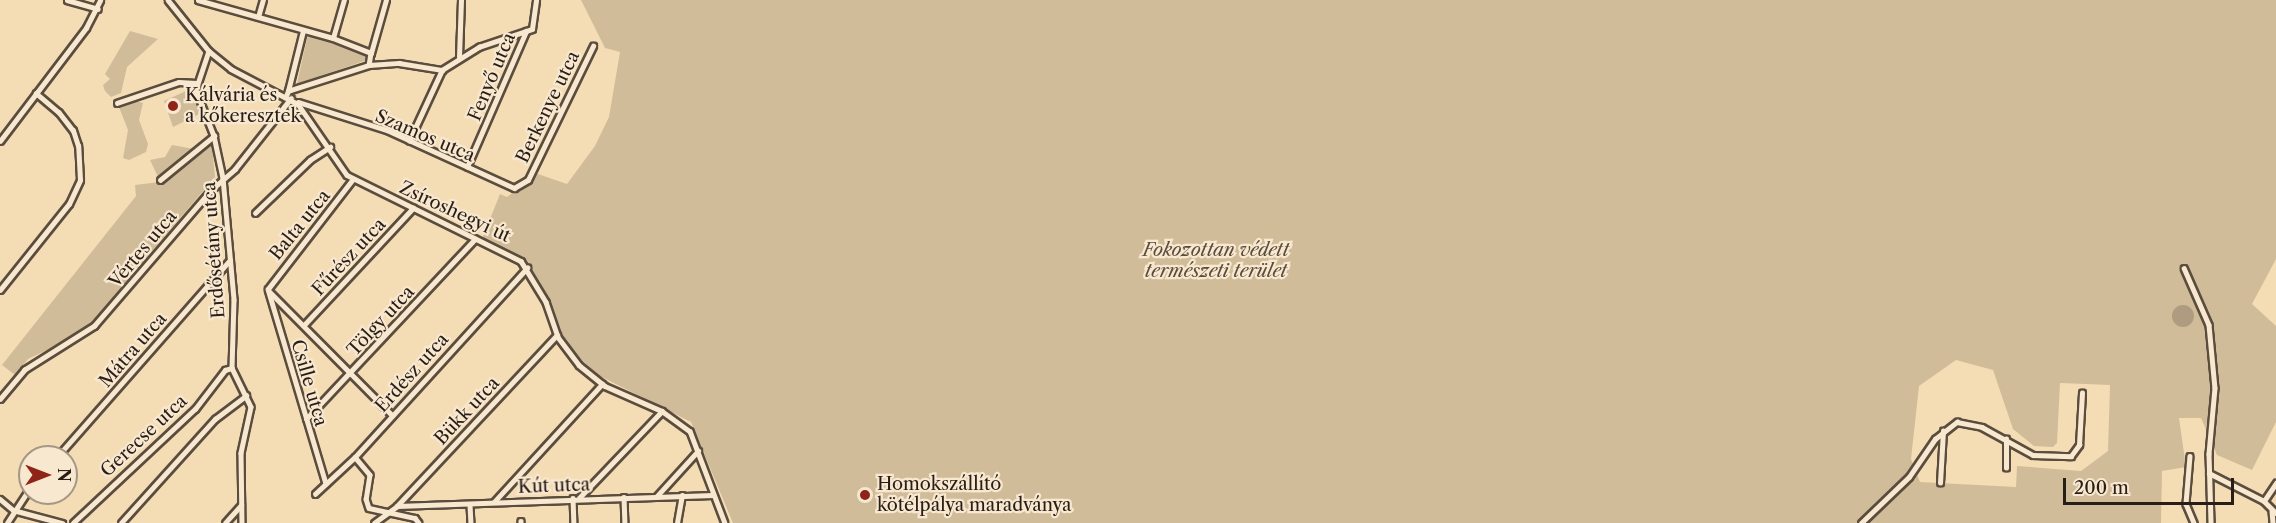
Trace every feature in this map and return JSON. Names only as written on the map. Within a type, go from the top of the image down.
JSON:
[{"type":"street","points":[[67,0],[98,9]]},
{"type":"street","points":[[0,139],[98,9],[100,0]]},
{"type":"street","name":"Zsíroshegyi út","points":[[168,0],[209,51],[240,76],[290,96],[330,147],[342,171],[353,179],[475,239],[505,250],[527,268],[546,302],[557,334],[576,362],[602,384],[662,411],[688,428],[724,523]]},
{"type":"street","points":[[198,0],[333,39],[371,53]]},
{"type":"street","points":[[258,17],[263,0]]},
{"type":"street","points":[[333,39],[344,0]]},
{"type":"street","points":[[369,65],[386,0]]},
{"type":"street","points":[[459,57],[461,0]]},
{"type":"street","name":"Fenyő utca","points":[[467,167],[529,30],[536,0]]},
{"type":"street","points":[[409,141],[442,70],[459,57],[529,30]]},
{"type":"street","points":[[290,96],[303,31]]},
{"type":"street","name":"Berkenye utca","points":[[508,187],[528,180],[593,46]]},
{"type":"street","points":[[117,103],[179,82],[197,82],[209,51]]},
{"type":"street","points":[[290,96],[369,65],[399,63],[442,70]]},
{"type":"street","name":"Erdősétány utca","points":[[197,82],[214,136],[223,178],[234,300],[232,368],[246,396],[251,413],[242,445],[242,523]]},
{"type":"street","points":[[0,290],[69,204],[80,180],[78,146],[73,131],[59,113],[36,94]]},
{"type":"street","name":"Szamos utca","points":[[290,96],[409,141],[508,187]]},
{"type":"street","name":"Vértes utca","points":[[0,399],[24,370],[94,326],[223,178],[235,169],[290,96]]},
{"type":"street","points":[[160,180],[214,136]]},
{"type":"street","points":[[255,213],[309,160],[330,147]]},
{"type":"street","name":"Balta utca","points":[[268,289],[353,179]]},
{"type":"street","name":"Fűrész utca","points":[[303,325],[413,208]]},
{"type":"street","name":"Tölgy utca","points":[[306,419],[475,239]]},
{"type":"street","name":"Mátra utca","points":[[68,445],[230,260]]},
{"type":"street","name":"Erdész utca","points":[[315,494],[355,457],[527,268]]},
{"type":"street","points":[[2184,268],[2209,325],[2215,388],[2209,473],[2211,523]]},
{"type":"street","points":[[268,289],[392,415]]},
{"type":"street","name":"Csille utca","points":[[268,289],[326,484]]},
{"type":"street","name":"Bükk utca","points":[[374,523],[397,506],[557,334]]},
{"type":"street","name":"Gerecse utca","points":[[73,523],[195,409],[225,370],[232,368]]},
{"type":"street","points":[[494,502],[602,384]]},
{"type":"street","points":[[1861,523],[1909,477],[1943,431],[1961,422],[2006,439],[2033,455],[2071,456],[2079,445],[2082,393]]},
{"type":"street","name":"Gerecse utca","points":[[121,523],[215,419],[246,396]]},
{"type":"street","points":[[574,523],[576,498],[662,411]]},
{"type":"street","points":[[1940,483],[1943,431]]},
{"type":"street","points":[[2006,439],[2006,468]]},
{"type":"street","points":[[657,496],[698,451]]},
{"type":"street","points":[[2190,456],[2186,504],[2194,523]]},
{"type":"street","points":[[355,457],[370,475],[366,505],[372,511],[389,511],[415,518],[418,523]]},
{"type":"street","points":[[2209,473],[2265,501],[2274,512],[2272,523]]},
{"type":"street","points":[[2265,501],[2276,483]]},
{"type":"street","points":[[677,523],[682,495]]},
{"type":"street","name":"Kút utca","points":[[397,506],[713,495]]},
{"type":"street","points":[[624,497],[625,523]]},
{"type":"street","points":[[0,499],[12,510],[62,523]]},
{"type":"street","points":[[7,523],[18,503]]},
{"type":"street","points":[[225,523],[241,505]]},
{"type":"street","points":[[470,505],[471,523]]},
{"type":"green space","name":"Fokozottan védett természeti terület","points":[[581,0],[2276,0],[2276,259],[2252,304],[2276,326],[2276,422],[2252,470],[2217,455],[2201,418],[2179,418],[2186,467],[2162,471],[2161,523],[733,523],[691,422],[598,375],[565,345],[549,301],[520,257],[482,239],[500,194],[507,197],[538,174],[567,184],[595,146],[609,117],[620,52],[605,48]],"holes":[[[1956,360],[1993,370],[2013,429],[2034,446],[2053,447],[2057,443],[2060,383],[2110,385],[2108,451],[2081,471],[2017,466],[2016,487],[1920,482],[1911,459],[1919,386]]]},
{"type":"green space","points":[[130,31],[158,39],[127,67],[121,93],[111,97],[103,85],[110,79],[105,74]]},
{"type":"green space","points":[[311,36],[367,54],[367,60],[297,84],[307,38]]},
{"type":"green space","points":[[186,91],[192,91],[199,114],[173,127],[164,101]]},
{"type":"green space","points":[[132,100],[143,103],[139,120],[148,144],[146,152],[129,160],[123,158],[128,130],[119,107]]},
{"type":"green space","points":[[172,145],[194,149],[158,177],[150,160],[165,157]]},
{"type":"green space","points":[[208,145],[212,146],[215,177],[95,318],[78,335],[28,359],[15,375],[2,365],[136,196],[135,185],[168,181]]},
{"type":"shaded area","points":[[2183,305],[2191,308],[2194,316],[2191,324],[2183,327],[2175,324],[2172,316],[2175,308]]},
{"type":"place","name":"Kálvária és a kőkeresztek","points":[[173,106]]},
{"type":"place","name":"Homokszállító kötélpálya maradványa","points":[[865,495]]}]
